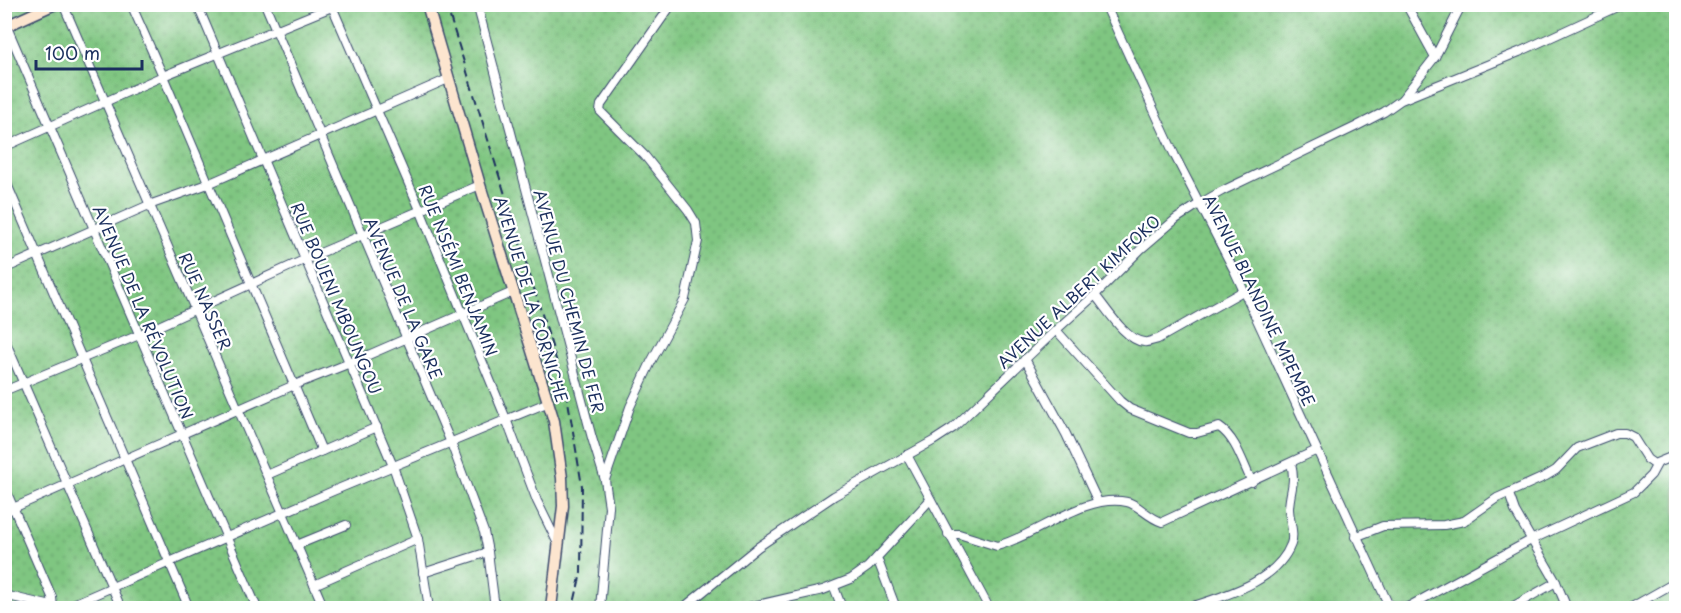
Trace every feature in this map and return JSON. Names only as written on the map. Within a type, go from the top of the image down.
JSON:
[{"type":"street","points":[[5,25],[55,4]]},
{"type":"street","name":"RUE NASSER","points":[[63,4],[324,609]]},
{"type":"street","points":[[131,4],[251,283],[292,386],[322,451]]},
{"type":"street","name":"RUE BOUENI MBOUNGOU","points":[[197,4],[393,466],[418,539],[429,609]]},
{"type":"street","name":"AVENUE DE LA GARE","points":[[265,4],[364,235],[475,506],[488,552],[495,609]]},
{"type":"street","name":"AVENUE DE LA CORNICHE","points":[[427,4],[480,185],[549,402],[559,447],[563,506],[551,609]]},
{"type":"street","name":"AVENUE DU CHEMIN DE FER","points":[[477,4],[605,480],[609,507],[600,609]]},
{"type":"street","points":[[605,480],[630,407],[685,299],[698,242],[696,223],[688,210],[654,166],[600,111],[672,4]]},
{"type":"street","name":"AVENUE BLANDINE MPEMBE","points":[[1105,4],[1174,156],[1243,291],[1390,609]]},
{"type":"street","points":[[1406,4],[1435,57]]},
{"type":"street","points":[[1401,100],[1435,57],[1462,4]]},
{"type":"street","name":"AVENUE ALBERT KIMFOKO","points":[[683,609],[758,547],[834,496],[953,428],[1156,236],[1199,204],[1355,128],[1401,100],[1519,52],[1623,4]]},
{"type":"street","points":[[4,147],[163,76],[334,5]]},
{"type":"street","name":"RUE NSÉMI BENJAMIN","points":[[334,5],[506,419],[537,501],[560,547]]},
{"type":"street","name":"AVENUE DE LA RÉVOLUTION","points":[[5,25],[257,609]]},
{"type":"street","points":[[4,270],[149,205],[208,184],[448,78]]},
{"type":"street","points":[[4,177],[189,609]]},
{"type":"street","points":[[4,391],[480,185]]},
{"type":"street","points":[[1095,295],[1119,326],[1138,341],[1146,343],[1158,339],[1243,291]]},
{"type":"street","points":[[4,512],[513,292]]},
{"type":"street","points":[[1056,330],[1120,401],[1130,409],[1189,433],[1219,427],[1224,430],[1232,441],[1252,482]]},
{"type":"street","points":[[4,338],[121,609]]},
{"type":"street","points":[[1025,359],[1066,434],[1098,502]]},
{"type":"street","points":[[4,595],[58,608],[113,587],[393,466],[549,402]]},
{"type":"street","points":[[267,475],[377,427]]},
{"type":"street","points":[[1356,537],[1383,526],[1455,524],[1464,521],[1497,498],[1556,470],[1577,448],[1617,433],[1625,433],[1633,437],[1651,463],[1657,464],[1677,455]]},
{"type":"street","points":[[948,534],[959,534],[997,546],[1098,502],[1131,503],[1150,518],[1162,522],[1317,450]]},
{"type":"street","points":[[907,455],[989,609]]},
{"type":"street","points":[[1188,609],[1251,584],[1267,574],[1282,559],[1292,543],[1289,505],[1294,483],[1291,463]]},
{"type":"street","points":[[1406,609],[1531,540],[1634,492],[1651,475],[1657,464]]},
{"type":"street","points":[[4,486],[58,608]]},
{"type":"street","points":[[1509,494],[1531,540],[1556,582],[1567,609]]},
{"type":"street","points":[[744,609],[834,587],[860,573],[877,558],[930,500]]},
{"type":"street","points":[[297,545],[346,525]]},
{"type":"street","points":[[314,585],[418,539]]},
{"type":"street","points":[[423,573],[488,552]]},
{"type":"street","points":[[877,558],[896,609]]},
{"type":"street","points":[[1510,609],[1556,582]]},
{"type":"street","points":[[1630,609],[1677,582]]},
{"type":"street","points":[[834,587],[842,609]]},
{"type":"green space","points":[[5,5],[1676,5],[1676,608],[5,608]]},
{"type":"railway","points":[[446,4],[567,395],[582,486],[581,573],[573,608]]}]
